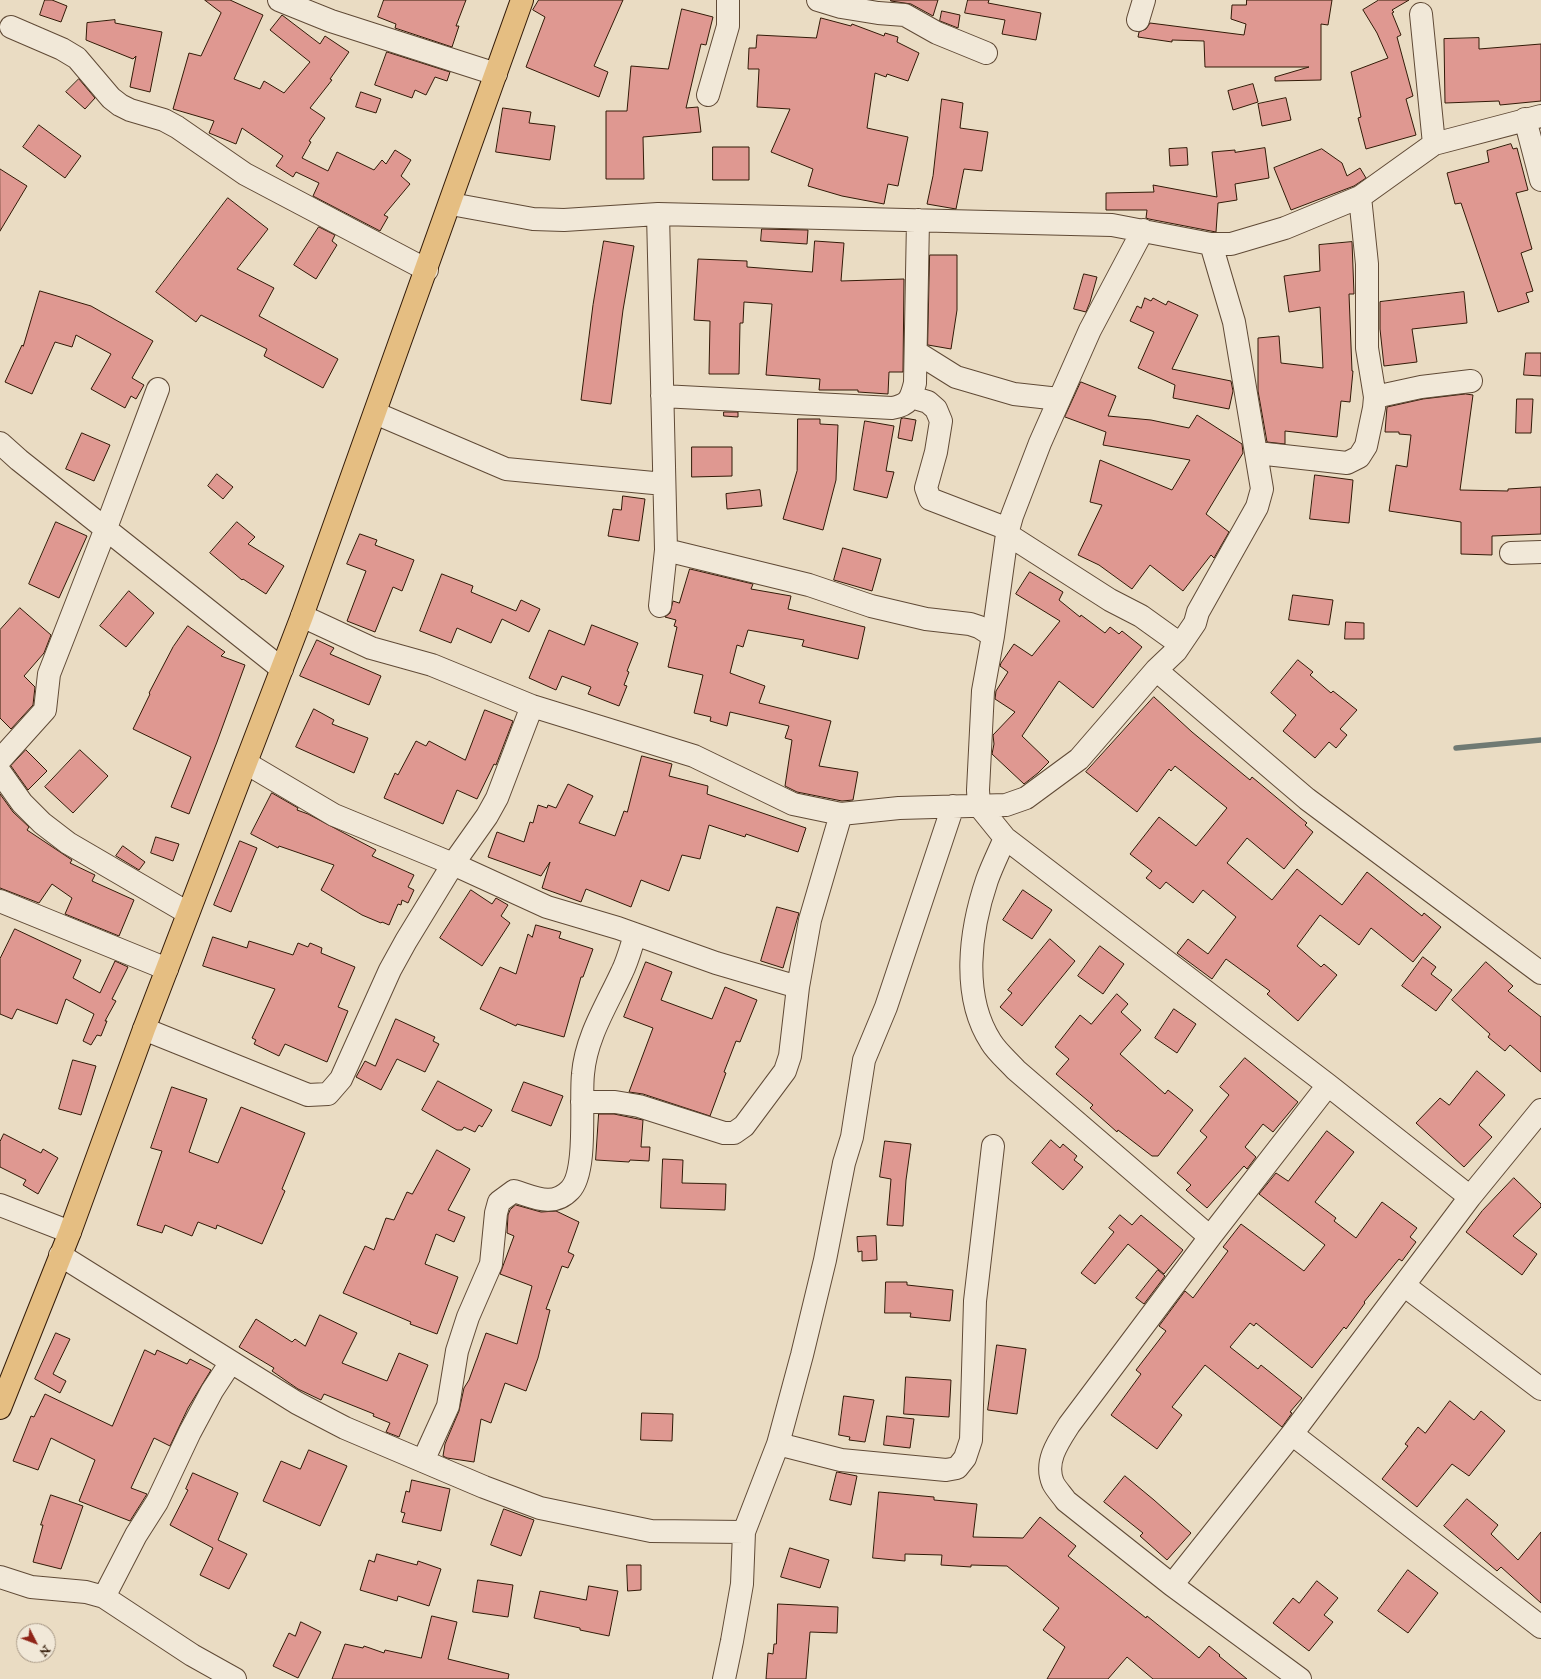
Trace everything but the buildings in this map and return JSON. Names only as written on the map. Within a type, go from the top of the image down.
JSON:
[{"type":"main road","points":[[0,1408],[70,1232],[144,1029],[302,616],[451,204],[522,0]]},
{"type":"street","points":[[279,0],[331,21],[496,74]]},
{"type":"street","points":[[708,95],[728,26],[728,0]]},
{"type":"street","points":[[818,0],[841,7],[878,13],[905,15],[936,33],[986,53]]},
{"type":"street","points":[[1421,14],[1434,144]]},
{"type":"street","points":[[12,27],[62,49],[77,58],[111,98],[120,105],[130,110],[164,120],[245,174],[427,270]]},
{"type":"street","points":[[451,204],[533,219],[564,220],[658,214],[1112,225],[1211,244],[1231,244],[1285,228],[1360,197],[1434,144],[1533,118],[1541,180]]},
{"type":"street","points":[[1257,453],[1347,463],[1359,457],[1366,446],[1375,397],[1367,348],[1367,264],[1360,197]]},
{"type":"street","points":[[658,214],[666,550],[660,606]]},
{"type":"street","points":[[662,396],[892,408],[904,406],[913,390],[916,352],[918,220]]},
{"type":"street","points":[[1143,230],[1090,330],[1040,443],[1012,516],[1008,532],[993,636],[983,690],[978,764],[979,806],[1005,838],[1328,1085],[1470,1197]]},
{"type":"street","points":[[302,616],[371,648],[432,665],[532,706],[694,756],[793,804],[841,814],[899,808],[1006,804],[1026,798],[1069,768],[1156,670],[1170,659],[1195,623],[1198,612],[1257,507],[1262,489],[1257,453],[1233,316],[1211,244]]},
{"type":"street","points":[[916,352],[956,377],[1014,394],[1059,399]]},
{"type":"street","points":[[913,390],[956,377]]},
{"type":"street","points":[[1375,397],[1421,387],[1471,381]]},
{"type":"street","points":[[0,760],[45,710],[49,674],[158,389]]},
{"type":"street","points":[[913,390],[936,409],[941,421],[936,452],[926,488],[930,499],[1008,532],[1110,600],[1141,616],[1180,644]]},
{"type":"street","points":[[375,413],[506,469],[664,484]]},
{"type":"street","points":[[0,443],[141,558],[282,669]]},
{"type":"street","points":[[666,550],[809,586],[871,606],[913,616],[970,624],[979,627],[993,636]]},
{"type":"street","points":[[1511,553],[1541,552]]},
{"type":"street","points":[[1156,670],[1306,799],[1541,973]]},
{"type":"street","points":[[144,1029],[308,1095],[328,1094],[341,1079],[390,970],[406,941],[453,864],[487,816],[497,798],[532,706]]},
{"type":"street","points":[[246,763],[334,815],[453,864],[547,907],[634,934],[716,963],[798,987]]},
{"type":"street","points":[[0,772],[22,803],[42,823],[68,843],[188,913]]},
{"type":"street","points":[[724,1679],[742,1584],[744,1532],[778,1444],[802,1355],[825,1260],[844,1163],[852,1137],[864,1060],[886,1007],[953,806]]},
{"type":"street","points":[[582,1102],[615,1102],[639,1106],[724,1133],[734,1133],[744,1126],[785,1071],[790,1056],[798,987],[810,920],[841,814]]},
{"type":"street","points":[[1005,838],[987,880],[978,914],[972,947],[973,986],[978,1016],[991,1043],[1016,1070],[1210,1237]]},
{"type":"street","points":[[0,901],[167,969]]},
{"type":"street","points":[[423,1461],[448,1406],[457,1351],[468,1317],[491,1264],[496,1213],[499,1202],[514,1191],[549,1201],[560,1198],[571,1190],[578,1176],[581,1150],[583,1074],[586,1052],[596,1026],[623,970],[634,934]]},
{"type":"street","points":[[1300,1679],[1172,1585],[1066,1501],[1053,1483],[1050,1465],[1055,1447],[1069,1426],[1210,1237],[1328,1085]]},
{"type":"street","points":[[1172,1585],[1292,1434],[1405,1286],[1470,1197],[1541,1110]]},
{"type":"street","points":[[778,1444],[841,1460],[946,1470],[957,1468],[965,1458],[971,1440],[975,1301],[993,1146]]},
{"type":"street","points":[[0,1205],[70,1232]]},
{"type":"street","points":[[60,1255],[303,1406],[345,1428],[423,1461],[540,1508],[567,1515],[651,1531],[744,1532]]},
{"type":"street","points":[[1405,1286],[1541,1389]]},
{"type":"street","points":[[104,1597],[136,1535],[157,1502],[190,1432],[212,1391],[231,1362]]},
{"type":"street","points":[[1292,1434],[1541,1627]]},
{"type":"street","points":[[0,1577],[31,1587],[86,1592],[104,1597],[192,1655],[235,1679]]},
{"type":"waterway","points":[[1456,748],[1541,740]]}]
